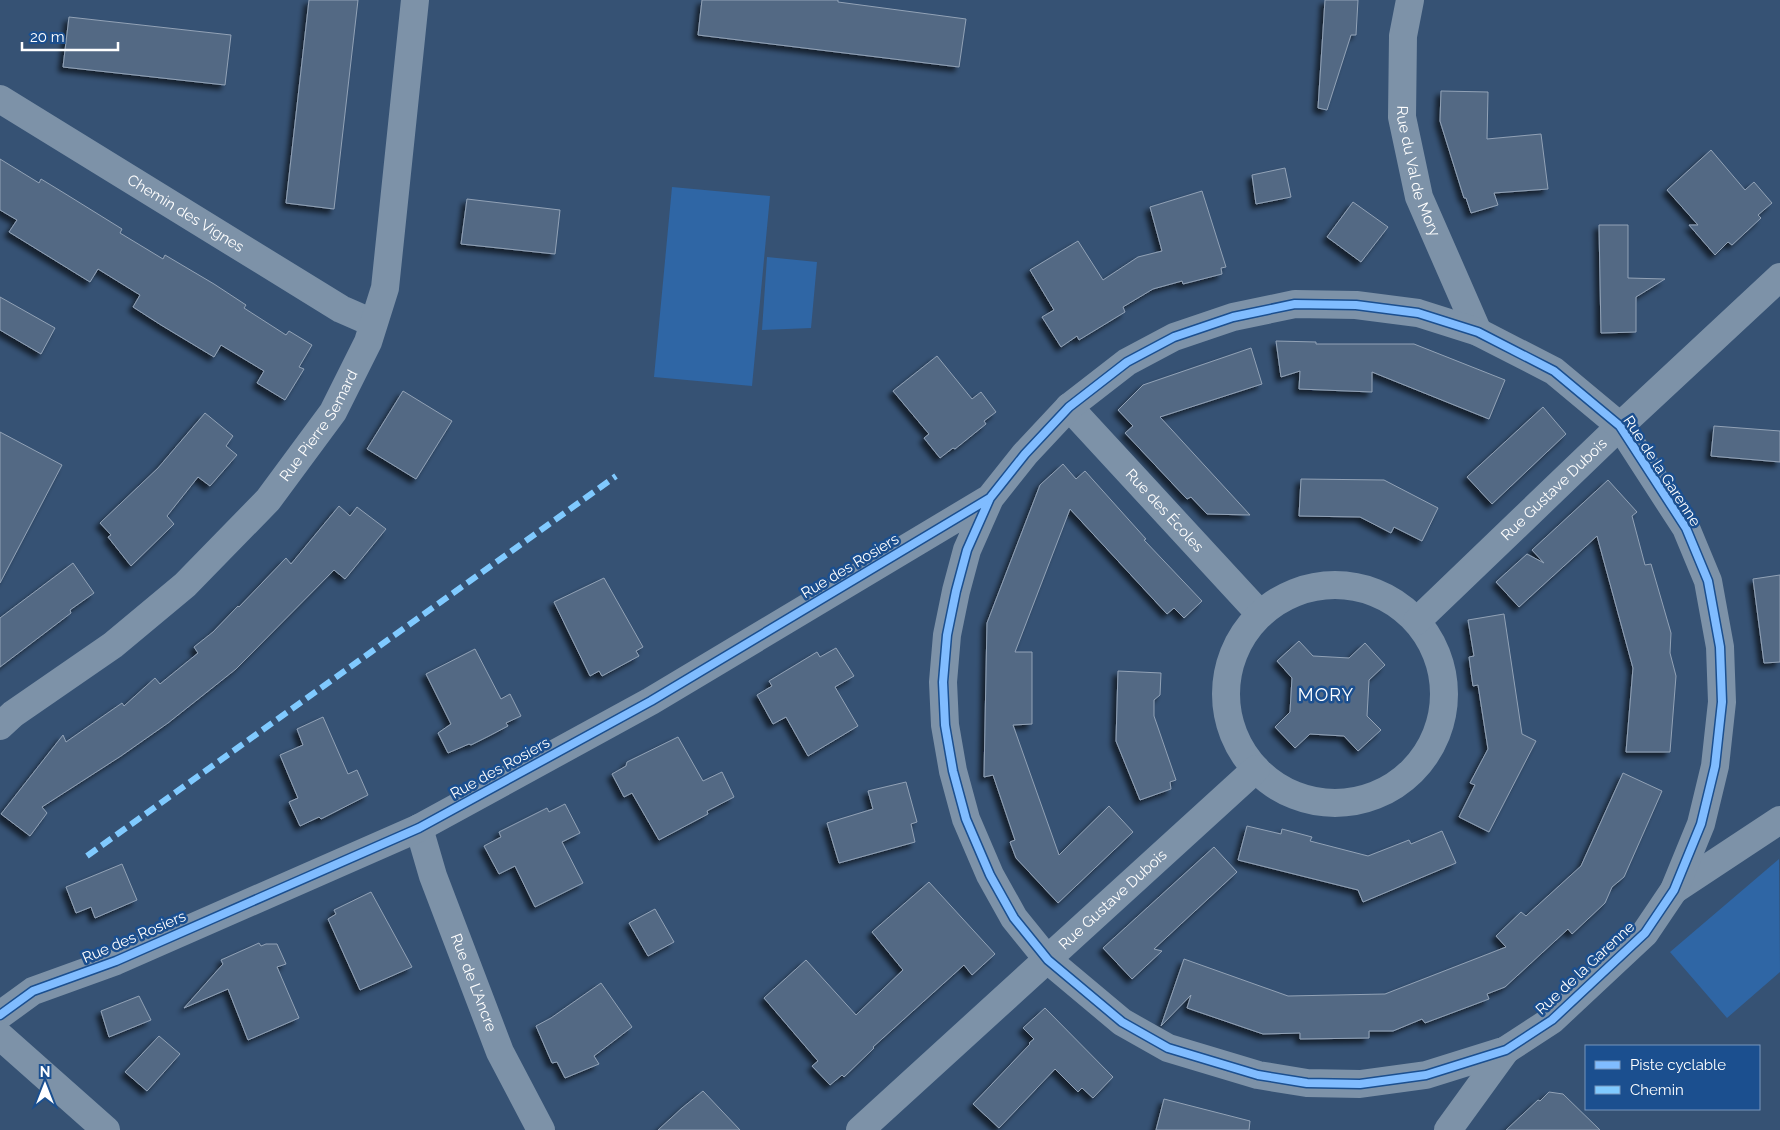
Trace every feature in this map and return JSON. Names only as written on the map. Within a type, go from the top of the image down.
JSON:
[{"type":"street","name":"Rue Pierre Semard","points":[[0,726],[13,714],[113,645],[184,585],[268,500],[333,412],[368,342],[385,288],[415,0]]},
{"type":"street","name":"Rue du Val de Mory","points":[[1410,0],[1404,36],[1402,117],[1419,197],[1478,332]]},
{"type":"street","name":"Chemin des Vignes","points":[[0,99],[341,309],[373,323]]},
{"type":"street","name":"Rue Gustave Dubois","points":[[1417,621],[1620,426],[1780,277]]},
{"type":"street","name":"Rue de la Garenne","points":[[1294,304],[1356,305],[1418,313],[1478,332],[1554,371],[1620,426],[1686,528],[1708,581],[1720,647],[1722,702],[1715,766],[1701,824],[1674,890],[1645,933],[1552,1020],[1506,1050],[1426,1075],[1360,1084],[1307,1083],[1258,1075],[1212,1063],[1168,1048],[1122,1022],[1048,960],[1014,918],[990,875],[966,819],[953,771],[945,725],[943,682],[949,626],[967,550],[990,498],[1025,454],[1069,407],[1126,362],[1174,337],[1233,317],[1294,304]]},
{"type":"street","name":"Rue des Écoles","points":[[1069,407],[1260,614]]},
{"type":"street","name":"Rue des Rosiers","points":[[0,1015],[33,991],[116,961],[419,828],[651,701],[990,498]]},
{"type":"street","points":[[1322,585],[1358,587],[1390,599],[1417,621],[1436,649],[1444,681],[1443,715],[1431,747],[1411,774],[1388,790],[1361,800],[1332,803],[1304,799],[1278,788],[1256,769],[1236,741],[1227,708],[1227,674],[1239,642],[1260,614],[1289,595],[1322,585]]},
{"type":"street","name":"Rue Gustave Dubois","points":[[860,1130],[1256,769]]},
{"type":"street","points":[[1674,890],[1780,820]]},
{"type":"street","name":"Rue de L'Ancre","points":[[419,828],[434,876],[500,1052],[542,1130]]},
{"type":"street","points":[[0,1036],[106,1130]]},
{"type":"street","points":[[1448,1130],[1506,1050]]},
{"type":"shaded area","points":[[672,187],[770,196],[752,386],[654,377]]},
{"type":"shaded area","points":[[767,257],[817,262],[811,328],[762,330]]},
{"type":"shaded area","points":[[1779,859],[1780,972],[1727,1018],[1670,952]]},
{"type":"building","points":[[309,0],[358,0],[334,209],[286,203]]},
{"type":"building","points":[[702,0],[838,0],[838,2],[966,19],[959,67],[698,35]]},
{"type":"building","points":[[1325,0],[1358,0],[1356,35],[1351,35],[1327,110],[1318,108]]},
{"type":"building","points":[[69,17],[231,35],[225,85],[63,67]]},
{"type":"building","points":[[1441,91],[1488,92],[1487,139],[1541,134],[1548,189],[1494,193],[1498,205],[1471,213],[1466,198],[1464,198],[1440,121]]},
{"type":"building","points":[[1711,150],[1745,190],[1754,182],[1772,203],[1758,215],[1761,218],[1732,245],[1728,242],[1715,255],[1689,225],[1698,225],[1667,190]]},
{"type":"building","points":[[0,159],[39,183],[41,179],[64,193],[122,229],[120,233],[163,259],[165,255],[214,284],[246,305],[244,308],[286,335],[289,331],[312,345],[299,367],[304,369],[285,400],[257,383],[264,371],[221,345],[214,357],[161,325],[133,307],[140,295],[98,269],[90,282],[9,232],[17,220],[0,210]]},
{"type":"building","points":[[1285,168],[1291,197],[1256,204],[1252,175]]},
{"type":"building","points":[[1202,191],[1226,267],[1221,268],[1222,274],[1183,284],[1182,281],[1153,289],[1123,307],[1125,312],[1079,340],[1077,336],[1061,347],[1042,317],[1054,310],[1030,270],[1078,241],[1103,280],[1138,257],[1162,251],[1150,207]]},
{"type":"building","points":[[467,199],[560,210],[555,254],[461,244]]},
{"type":"building","points":[[1353,202],[1388,227],[1361,262],[1327,237]]},
{"type":"building","points":[[1599,225],[1628,225],[1628,278],[1665,279],[1636,297],[1636,332],[1601,333]]},
{"type":"building","points":[[0,297],[55,328],[41,354],[0,330]]},
{"type":"building","points":[[1276,341],[1316,342],[1316,344],[1414,344],[1505,380],[1489,419],[1372,372],[1372,392],[1299,389],[1300,371],[1281,377]]},
{"type":"building","points":[[1251,348],[1262,384],[1160,417],[1250,515],[1207,514],[1191,497],[1187,499],[1125,433],[1133,426],[1118,410],[1143,385]]},
{"type":"building","points":[[937,356],[972,399],[981,392],[996,412],[984,421],[986,424],[955,449],[953,448],[940,458],[924,438],[929,434],[893,391]]},
{"type":"building","points":[[403,391],[452,421],[416,479],[367,449]]},
{"type":"building","points":[[1543,407],[1566,434],[1492,504],[1467,477]]},
{"type":"building","points":[[205,413],[233,436],[226,446],[237,455],[210,486],[198,477],[167,516],[174,524],[131,566],[108,537],[111,535],[100,523],[158,468]]},
{"type":"building","points":[[1714,426],[1780,431],[1780,462],[1711,456]]},
{"type":"building","points":[[0,432],[62,465],[0,583]]},
{"type":"building","points":[[1063,464],[1076,479],[1085,471],[1146,539],[1144,540],[1202,601],[1184,618],[1174,608],[1167,614],[1070,509],[1015,652],[1032,652],[1032,724],[1013,725],[1059,855],[1109,806],[1133,832],[1058,903],[1016,858],[1010,842],[1015,840],[993,775],[984,777],[987,623],[1040,485]]},
{"type":"building","points":[[1301,479],[1384,480],[1438,508],[1422,541],[1394,527],[1391,533],[1360,517],[1299,516]]},
{"type":"building","points":[[1608,480],[1637,512],[1632,516],[1645,565],[1651,564],[1671,633],[1670,653],[1676,676],[1670,752],[1626,752],[1633,668],[1597,536],[1519,607],[1496,582],[1527,554],[1544,563],[1532,550]]},
{"type":"building","points":[[339,506],[350,516],[357,507],[386,529],[345,579],[334,570],[236,669],[168,723],[42,807],[47,813],[30,836],[1,814],[63,735],[66,742],[122,703],[124,706],[155,678],[160,684],[198,653],[194,647],[239,607],[286,558],[291,564]]},
{"type":"building","points":[[73,563],[94,593],[0,667],[0,618]]},
{"type":"building","points":[[1780,575],[1780,662],[1764,663],[1753,579]]},
{"type":"building","points":[[604,578],[643,647],[636,651],[639,656],[602,676],[599,671],[590,676],[554,602]]},
{"type":"building","points":[[1504,614],[1522,734],[1536,741],[1489,832],[1459,817],[1475,785],[1470,783],[1488,749],[1478,685],[1473,686],[1469,657],[1474,656],[1468,620]]},
{"type":"building","points":[[1299,641],[1313,656],[1349,658],[1365,643],[1385,665],[1369,680],[1367,716],[1381,730],[1358,751],[1344,736],[1310,734],[1295,748],[1275,727],[1290,712],[1292,678],[1277,661]]},
{"type":"building","points":[[836,648],[854,676],[835,687],[858,726],[808,756],[786,717],[773,724],[757,695],[772,686],[769,681],[817,652],[820,657]]},
{"type":"building","points":[[475,649],[501,699],[510,694],[521,716],[506,723],[508,726],[489,736],[448,753],[438,733],[451,724],[426,674]]},
{"type":"building","points":[[1118,671],[1161,673],[1160,695],[1154,700],[1154,716],[1176,780],[1170,782],[1171,789],[1140,800],[1116,741]]},
{"type":"building","points":[[323,717],[348,774],[357,770],[368,795],[321,819],[319,817],[300,826],[289,802],[298,798],[280,755],[303,745],[297,729]]},
{"type":"building","points":[[678,737],[703,781],[722,772],[734,797],[707,811],[708,814],[659,840],[632,793],[624,797],[612,774],[626,766],[627,762]]},
{"type":"building","points":[[1623,773],[1662,791],[1624,877],[1612,887],[1605,903],[1572,934],[1568,929],[1505,987],[1487,994],[1489,999],[1425,1023],[1422,1019],[1393,1031],[1369,1031],[1369,1038],[1300,1039],[1300,1033],[1263,1034],[1187,1008],[1191,995],[1161,1026],[1184,959],[1288,996],[1385,994],[1506,947],[1496,936],[1521,912],[1526,916],[1581,866]]},
{"type":"building","points":[[906,782],[917,822],[911,824],[915,842],[839,863],[827,823],[873,809],[868,791]]},
{"type":"building","points":[[565,804],[580,833],[562,842],[583,883],[535,907],[515,866],[499,874],[484,846],[501,837],[499,832],[547,808],[549,812]]},
{"type":"building","points":[[1247,826],[1281,834],[1282,829],[1312,837],[1310,841],[1368,856],[1409,840],[1411,844],[1442,831],[1456,863],[1363,902],[1358,890],[1238,860]]},
{"type":"building","points":[[1214,847],[1237,872],[1154,949],[1162,951],[1132,979],[1103,948]]},
{"type":"building","points":[[122,864],[137,900],[95,918],[91,907],[76,913],[66,887]]},
{"type":"building","points":[[929,882],[995,954],[972,975],[964,965],[873,1047],[844,1077],[842,1075],[830,1085],[812,1066],[818,1061],[764,998],[806,960],[856,1015],[903,970],[872,932]]},
{"type":"building","points":[[371,892],[412,967],[360,990],[328,919],[336,914],[334,910]]},
{"type":"building","points":[[655,909],[674,942],[648,956],[629,923]]},
{"type":"building","points":[[259,943],[261,946],[277,944],[286,964],[277,967],[299,1018],[248,1040],[228,989],[184,1008],[223,964],[221,960]]},
{"type":"building","points":[[601,983],[632,1027],[594,1056],[599,1064],[565,1078],[557,1062],[552,1063],[536,1026],[551,1018]]},
{"type":"building","points":[[139,996],[151,1020],[109,1037],[101,1011]]},
{"type":"building","points":[[1045,1008],[1113,1077],[1093,1098],[1082,1088],[1078,1092],[1055,1069],[999,1128],[973,1104],[1034,1039],[1023,1028]]},
{"type":"building","points":[[159,1036],[180,1054],[147,1091],[125,1072]]},
{"type":"building","points":[[703,1091],[740,1130],[658,1130],[682,1108]]},
{"type":"building","points":[[1549,1092],[1563,1094],[1600,1130],[1506,1130]]},
{"type":"building","points":[[1164,1099],[1250,1121],[1249,1130],[1156,1130]]},
{"type":"marked path","points":[[87,856],[616,476]]},
{"type":"cycle path","points":[[0,1015],[33,991],[116,961],[419,828],[651,701],[990,498],[1025,454],[1069,407],[1127,362],[1174,337],[1233,317],[1295,304],[1356,305],[1418,313],[1478,332],[1554,371],[1620,426],[1686,528],[1708,581],[1720,647],[1722,702],[1715,766],[1701,824],[1674,890],[1645,933],[1552,1020],[1506,1050],[1426,1075],[1360,1084],[1307,1083],[1258,1075],[1168,1048],[1122,1022],[1048,960],[1014,918],[990,875],[966,819],[953,771],[945,725],[943,682],[947,635],[967,550],[990,498]]},
{"type":"district","name":"MORY","points":[[1326,694]]}]
